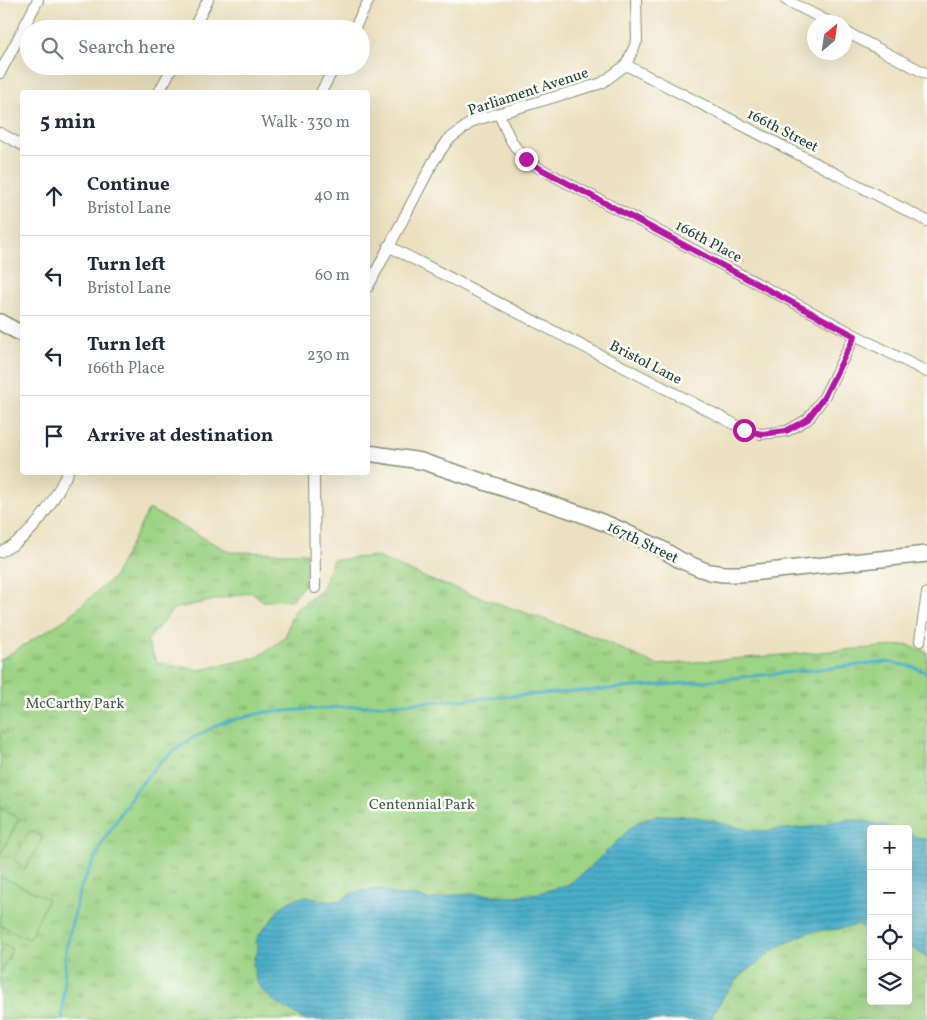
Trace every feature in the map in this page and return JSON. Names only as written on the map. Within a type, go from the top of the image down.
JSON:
[{"type":"street","points":[[28,20],[38,0]]},
{"type":"street","points":[[198,20],[208,0]]},
{"type":"street","points":[[359,20],[369,0]]},
{"type":"street","name":"Parliament Avenue","points":[[370,283],[433,162],[448,140],[473,121],[602,83],[626,65],[637,41],[636,0]]},
{"type":"street","points":[[786,0],[815,15]]},
{"type":"street","points":[[0,73],[20,35]]},
{"type":"street","points":[[852,35],[927,74]]},
{"type":"street","name":"166th Street","points":[[626,65],[927,221]]},
{"type":"street","points":[[160,90],[168,75]]},
{"type":"street","points":[[322,90],[330,75]]},
{"type":"street","name":"166th Place","points":[[498,114],[515,148],[539,168],[855,336],[927,372]]},
{"type":"street","points":[[0,133],[20,144]]},
{"type":"street","name":"Bristol Lane","points":[[388,246],[744,430],[762,434],[786,431],[808,419],[824,397],[855,336]]},
{"type":"street","points":[[0,322],[20,333]]},
{"type":"street","name":"167th Street","points":[[370,453],[421,461],[581,514],[612,526],[660,548],[680,560],[710,572],[741,574],[927,554]]},
{"type":"street","points":[[0,552],[18,542],[36,524],[52,502],[66,475]]},
{"type":"street","points":[[314,475],[315,588]]},
{"type":"street","points":[[920,640],[927,593]]},
{"type":"green space","name":"Centennial Park","points":[[149,509],[230,552],[307,553],[304,585],[292,600],[263,601],[252,592],[173,609],[147,641],[157,663],[200,670],[258,657],[285,638],[293,611],[320,592],[333,560],[375,556],[431,580],[595,637],[657,665],[907,645],[927,652],[927,1020],[0,1020],[0,660],[66,619],[113,578]]},
{"type":"green space","points":[[0,808],[19,818],[0,856]]},
{"type":"green space","points":[[30,831],[43,837],[26,868],[13,860]]},
{"type":"green space","points":[[0,876],[48,899],[29,939],[0,925]]},
{"type":"green space","points":[[0,943],[12,949],[0,974]]},
{"type":"water","points":[[659,815],[693,816],[748,830],[763,831],[809,827],[849,819],[880,825],[867,825],[867,929],[858,925],[809,932],[776,948],[742,975],[725,995],[711,1020],[309,1020],[302,1019],[271,999],[256,980],[253,965],[254,957],[258,952],[256,942],[259,934],[279,909],[295,899],[307,896],[329,901],[341,900],[361,891],[381,889],[392,894],[417,896],[428,900],[453,895],[513,896],[540,893],[569,884],[588,869],[636,823]]},
{"type":"water","points":[[912,835],[927,840],[927,957],[912,948]]},
{"type":"waterway","points":[[62,1020],[66,950],[80,889],[101,845],[135,791],[162,760],[191,739],[221,723],[266,712],[676,684],[887,662],[914,667],[927,673]]},
{"type":"route","points":[[526,159],[539,168],[855,336],[824,397],[808,419],[786,431],[762,434],[744,430]]},
{"type":"park label","name":"McCarthy Park","points":[[75,703]]}]
